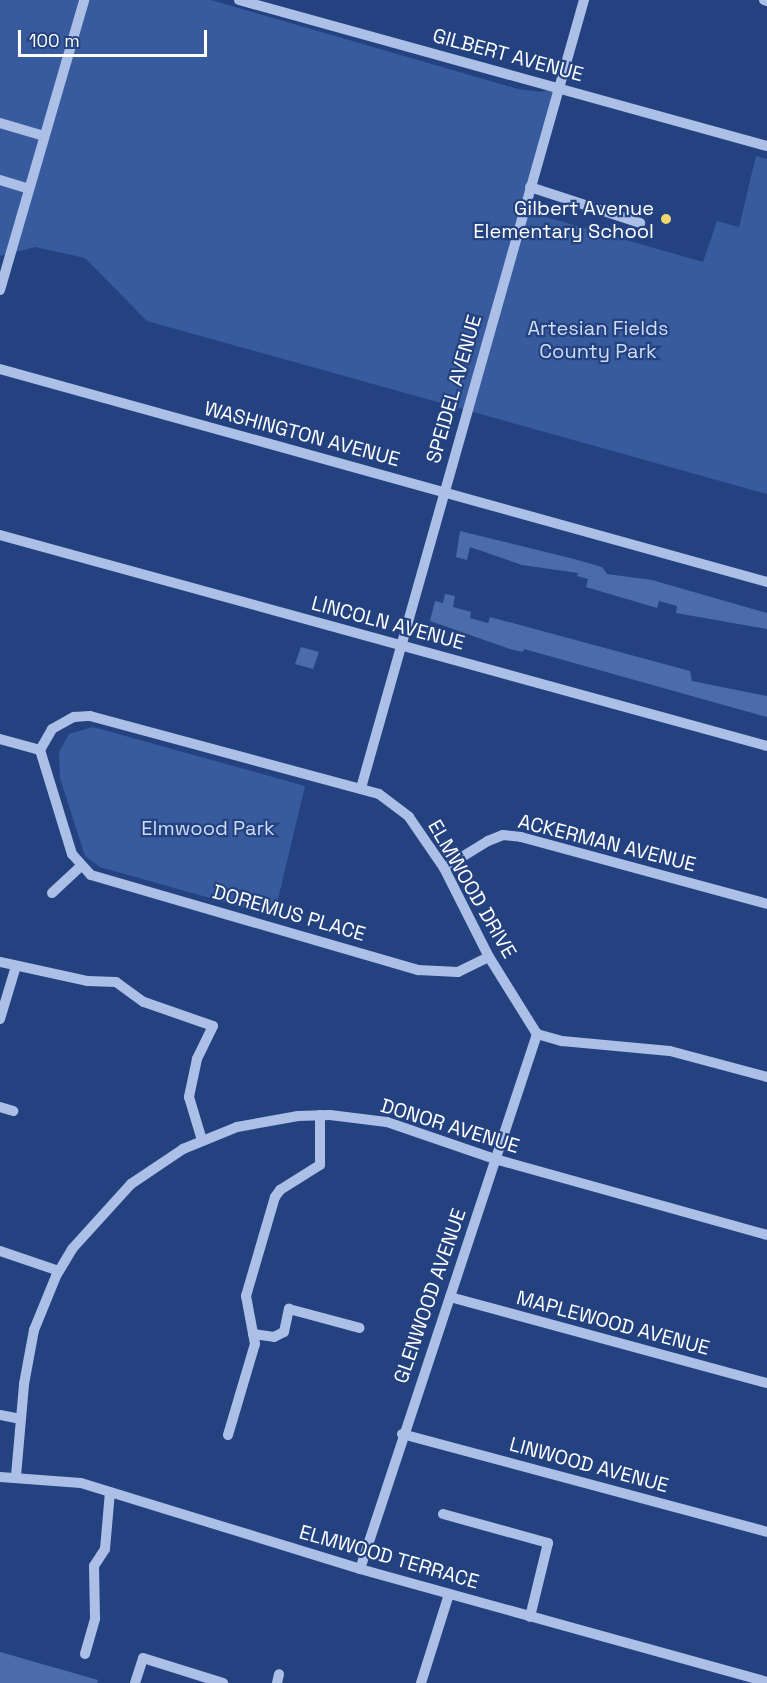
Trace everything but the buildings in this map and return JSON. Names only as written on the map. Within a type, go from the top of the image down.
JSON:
[{"type":"street","points":[[0,290],[84,0]]},
{"type":"street","name":"GILBERT AVENUE","points":[[239,0],[767,146]]},
{"type":"street","name":"SPEIDEL AVENUE","points":[[361,788],[584,0]]},
{"type":"street","points":[[0,123],[44,136]]},
{"type":"street","points":[[0,180],[29,189]]},
{"type":"street","points":[[530,187],[640,224]]},
{"type":"street","name":"WASHINGTON AVENUE","points":[[0,369],[767,582]]},
{"type":"street","name":"LINCOLN AVENUE","points":[[0,535],[767,746]]},
{"type":"street","name":"ELMWOOD DRIVE","points":[[40,750],[52,729],[74,717],[90,716],[379,794],[409,817],[444,868],[489,957],[537,1034]]},
{"type":"street","points":[[0,739],[40,750],[72,854],[80,867],[52,893]]},
{"type":"street","name":"ACKERMAN AVENUE","points":[[444,868],[488,841],[503,836],[521,837],[767,904]]},
{"type":"street","name":"DOREMUS PLACE","points":[[80,867],[91,875],[418,970],[458,972],[489,957]]},
{"type":"street","points":[[0,962],[88,981],[116,982],[144,1002],[213,1026],[197,1059],[189,1097],[202,1140]]},
{"type":"street","points":[[0,1019],[16,966]]},
{"type":"street","points":[[537,1034],[562,1041],[670,1051],[767,1077]]},
{"type":"street","name":"GLENWOOD AVENUE","points":[[360,1569],[402,1434],[537,1034]]},
{"type":"street","points":[[0,1107],[13,1112]]},
{"type":"street","points":[[228,1435],[255,1344],[246,1296],[275,1197],[279,1190],[320,1165],[320,1115]]},
{"type":"street","name":"DONOR AVENUE","points":[[16,1476],[21,1419],[34,1330],[59,1271],[112,1201],[156,1165],[202,1140],[267,1120],[320,1115],[387,1122],[495,1159],[767,1235]]},
{"type":"street","points":[[0,1251],[59,1271]]},
{"type":"street","name":"MAPLEWOOD AVENUE","points":[[450,1297],[767,1383]]},
{"type":"street","points":[[253,1334],[274,1338],[284,1332],[289,1309],[360,1328]]},
{"type":"street","points":[[0,1415],[21,1419]]},
{"type":"street","name":"LINWOOD AVENUE","points":[[402,1434],[767,1532]]},
{"type":"street","name":"ELMWOOD TERRACE","points":[[0,1477],[52,1478],[110,1492],[360,1569],[767,1682]]},
{"type":"street","points":[[85,1654],[95,1618],[94,1566],[105,1549],[110,1492]]},
{"type":"street","points":[[443,1514],[548,1543],[530,1617]]},
{"type":"street","points":[[421,1683],[449,1594]]},
{"type":"street","points":[[135,1683],[143,1658],[223,1683]]},
{"type":"green space","name":"Artesian Fields County Park","points":[[0,0],[211,0],[518,89],[541,92],[560,87],[525,211],[703,262],[717,221],[739,227],[756,156],[767,159],[767,494],[147,321],[85,258],[35,247],[0,256]]},
{"type":"green space","name":"Elmwood Park","points":[[93,727],[305,786],[274,916],[100,867],[85,856],[60,778],[59,752],[69,734]]},
{"type":"place","name":"Gilbert Avenue Elementary School","points":[[666,219]]}]
